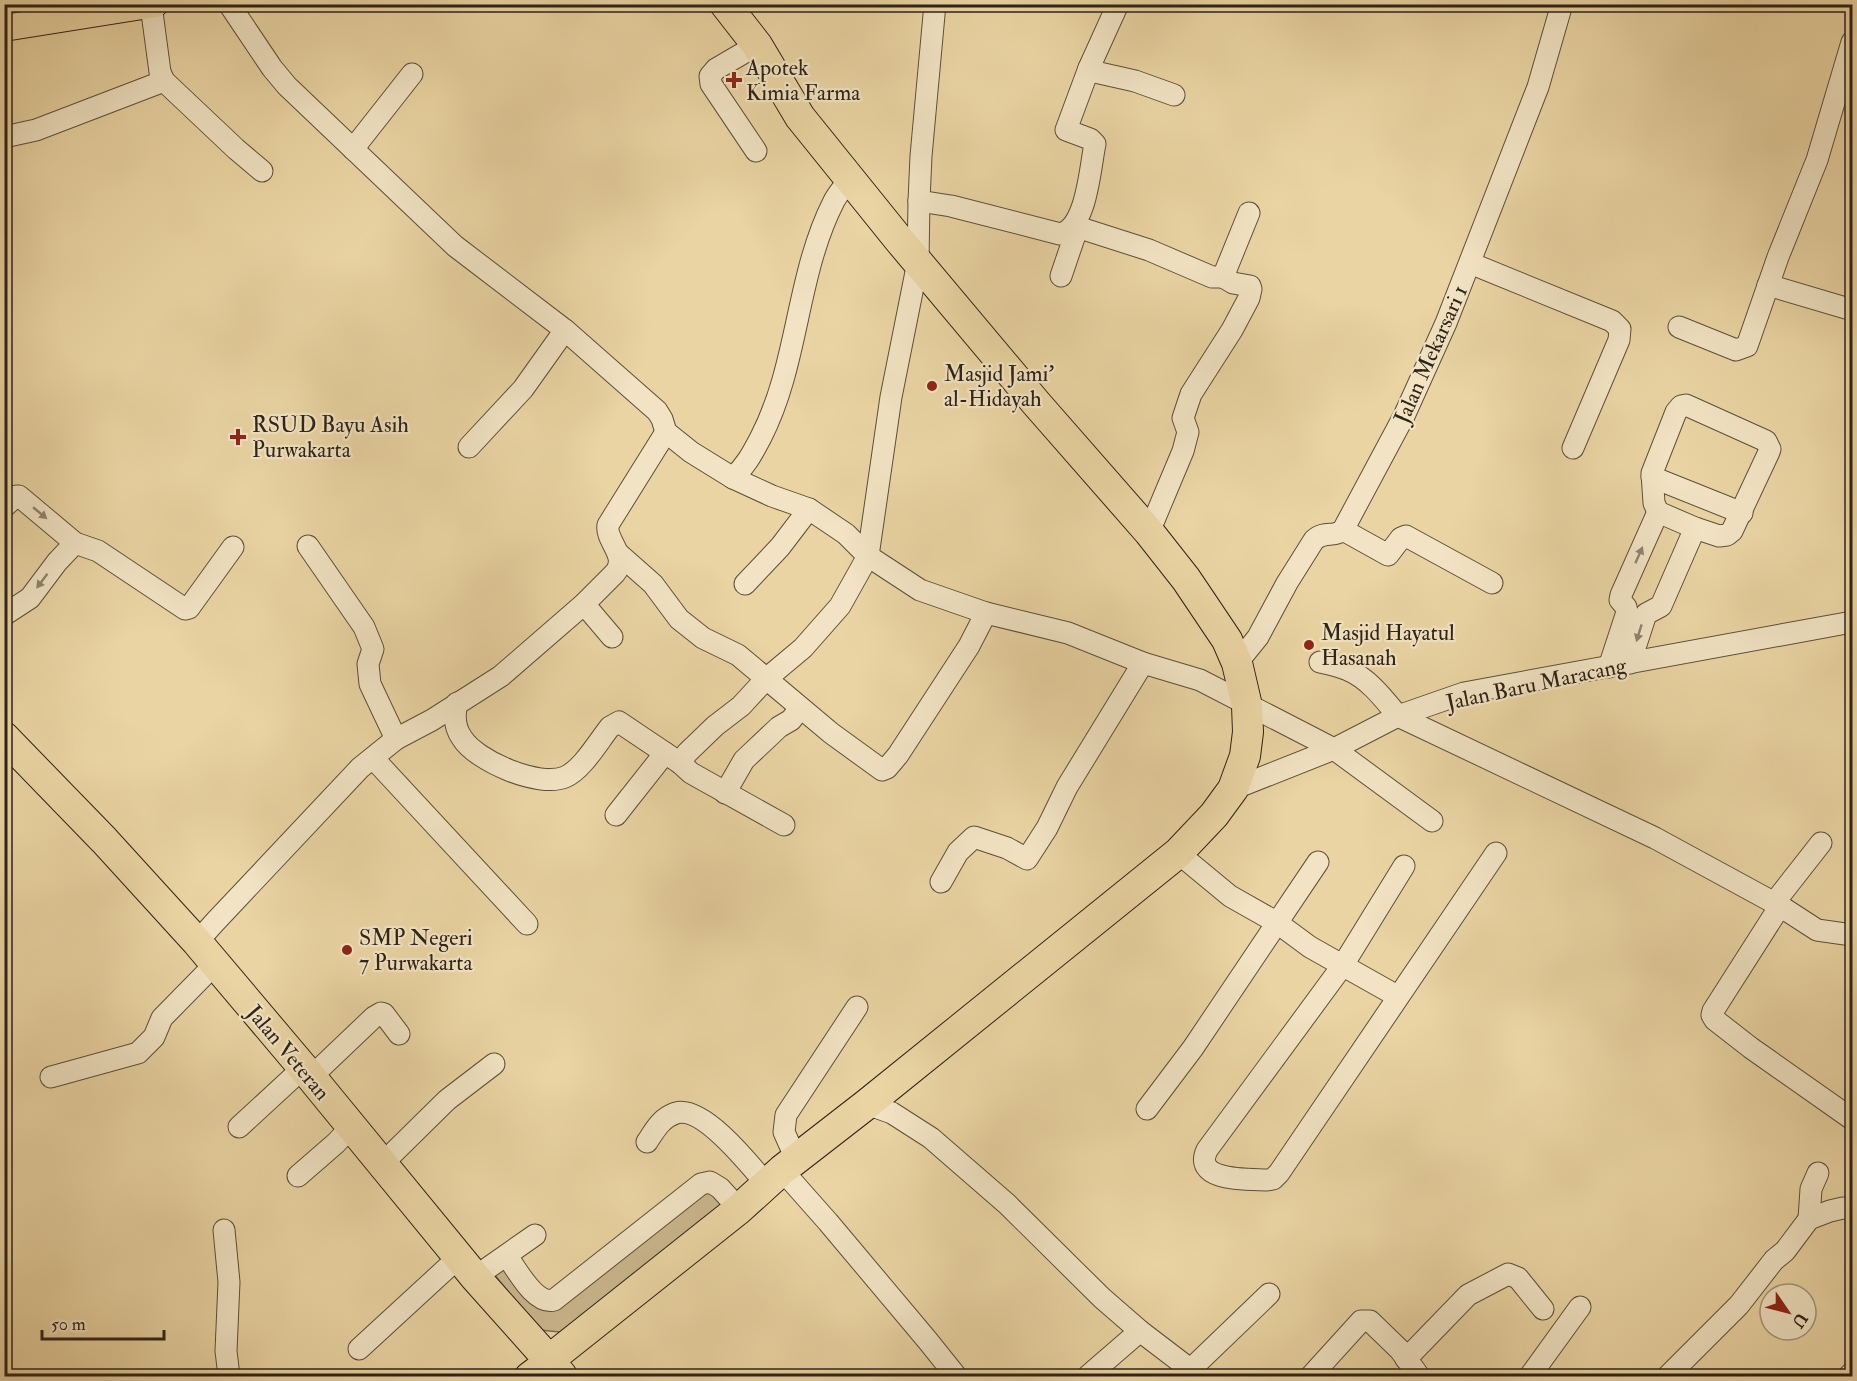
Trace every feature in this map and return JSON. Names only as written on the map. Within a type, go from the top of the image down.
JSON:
[{"type":"highway","points":[[547,1371],[782,1172],[1178,853],[1215,815],[1233,789],[1245,756],[1248,732],[1247,706],[1237,663],[1227,640],[1204,605],[1149,532],[1029,394],[800,117],[757,45],[725,4]]},
{"type":"highway","name":"Jalan Veteran","points":[[8,747],[206,953],[467,1267],[547,1371]]},
{"type":"main road","points":[[4,28],[153,5]]},
{"type":"street","points":[[229,4],[272,68],[287,86],[455,246],[565,330],[657,411],[666,432],[691,452],[734,478],[772,496],[809,509],[846,534],[868,556],[920,590],[986,613],[1068,633],[1143,663],[1200,680],[1247,706],[1334,748],[1432,820]]},
{"type":"street","points":[[616,815],[672,758],[687,753],[715,726],[741,706],[766,679],[803,648],[840,606],[868,556],[891,397],[918,262],[919,201],[935,4]]},
{"type":"street","points":[[1061,276],[1083,207],[1095,144],[1090,139],[1066,130],[1065,127],[1118,4]]},
{"type":"street","name":"Jalan Mekarsari 1","points":[[1343,530],[1404,416],[1446,322],[1538,87],[1562,4]]},
{"type":"street","points":[[153,5],[160,72],[164,81],[262,171]]},
{"type":"street","points":[[1679,327],[1736,350],[1742,350],[1747,346],[1816,160],[1852,42]]},
{"type":"street","points":[[756,151],[711,84],[710,76],[716,69],[757,45]]},
{"type":"street","points":[[1089,68],[1095,72],[1135,81],[1174,95]]},
{"type":"street","points":[[353,149],[412,74]]},
{"type":"street","points":[[4,137],[36,130],[164,81]]},
{"type":"street","points":[[734,478],[746,465],[779,396],[817,242],[834,199],[850,179]]},
{"type":"street","points":[[919,201],[951,206],[1060,234],[1076,226]]},
{"type":"street","points":[[1223,277],[1249,213]]},
{"type":"street","points":[[1076,226],[1149,250],[1212,277],[1223,277],[1233,283],[1250,286],[1251,289],[1232,330],[1191,394],[1183,418],[1188,432],[1183,452],[1149,532]]},
{"type":"street","points":[[1470,263],[1612,321],[1620,329],[1619,340],[1573,448]]},
{"type":"street","points":[[1768,285],[1849,309]]},
{"type":"street","points":[[469,447],[523,388],[565,330]]},
{"type":"street","points":[[1686,405],[1766,441],[1769,445],[1769,452],[1742,513],[1732,531],[1727,535],[1719,536],[1658,512],[1654,503],[1652,477],[1659,453],[1678,408],[1686,405]]},
{"type":"street","points":[[666,432],[608,525],[608,531],[619,554],[653,584],[680,619],[703,638],[738,655],[800,708],[882,770],[887,768],[959,663],[986,613]]},
{"type":"street","points":[[1652,477],[1742,513]]},
{"type":"street","points":[[4,507],[19,496],[75,543],[98,551],[185,609],[189,608],[233,547]]},
{"type":"street","points":[[746,584],[780,547],[809,509]]},
{"type":"street","points":[[1620,665],[1627,612],[1620,600],[1621,595],[1658,512]]},
{"type":"street","points":[[1620,665],[1646,614],[1661,606],[1695,528]]},
{"type":"street","points":[[1237,663],[1258,637],[1287,583],[1314,540],[1324,534],[1339,534],[1343,530],[1388,555],[1401,538],[1406,536],[1492,583]]},
{"type":"street","points":[[4,615],[30,598],[57,562],[75,543]]},
{"type":"street","points":[[308,546],[364,627],[373,648],[368,664],[370,684],[396,739]]},
{"type":"street","points":[[51,1077],[138,1053],[154,1037],[162,1018],[206,953],[215,922],[360,768],[396,739],[432,720],[501,676],[584,604],[619,569],[619,554]]},
{"type":"street","points":[[1621,595],[1655,609]]},
{"type":"street","points":[[584,604],[612,638]]},
{"type":"street","name":"Jalan Baru Maracang","points":[[1233,789],[1334,748],[1398,716],[1464,693],[1852,622]]},
{"type":"street","points":[[1320,662],[1349,670],[1361,678],[1398,716],[1655,838],[1777,904],[1817,930],[1852,935]]},
{"type":"street","points":[[941,882],[958,852],[974,837],[1007,848],[1027,860],[1047,828],[1067,787],[1143,663]]},
{"type":"street","points":[[457,703],[454,715],[458,731],[465,742],[484,757],[525,777],[562,779],[574,772],[610,727],[619,722],[691,773],[784,825]]},
{"type":"street","points":[[725,793],[744,760],[779,727],[791,720],[800,708]]},
{"type":"street","points":[[373,758],[526,924]]},
{"type":"street","points":[[1821,843],[1777,904],[1712,1015],[1715,1020],[1750,1048],[1852,1119]]},
{"type":"street","points":[[1178,853],[1230,896],[1276,922],[1310,947],[1397,996]]},
{"type":"street","points":[[1404,866],[1343,966],[1207,1150],[1203,1160],[1204,1164],[1220,1177],[1267,1180],[1273,1179],[1279,1173],[1496,853]]},
{"type":"street","points":[[1147,1109],[1193,1048],[1318,862]]},
{"type":"street","points":[[782,1172],[786,1115],[857,1007]]},
{"type":"street","points":[[239,1127],[381,1013],[399,1034]]},
{"type":"street","points":[[382,1164],[447,1100],[494,1064]]},
{"type":"street","points":[[867,1104],[892,1113],[931,1138],[1007,1204],[1065,1262],[1140,1331],[1195,1373],[1269,1294]]},
{"type":"street","points":[[646,1142],[659,1123],[670,1116],[677,1113],[693,1114],[719,1132],[738,1151],[782,1172],[828,1222],[956,1377]]},
{"type":"street","points":[[298,1176],[351,1127]]},
{"type":"street","points":[[1809,1219],[1811,1189],[1818,1173]]},
{"type":"street","points":[[507,1256],[537,1297],[547,1302],[554,1300],[701,1184],[710,1182],[720,1188],[739,1209]]},
{"type":"street","points":[[1668,1377],[1739,1305],[1809,1219],[1830,1210],[1852,1209]]},
{"type":"street","points":[[224,1230],[229,1282],[226,1351],[229,1377]]},
{"type":"street","points":[[359,1349],[467,1267],[507,1256],[535,1235]]},
{"type":"street","points":[[1406,1359],[1468,1295],[1508,1274],[1518,1278],[1543,1309]]},
{"type":"street","points":[[1530,1377],[1580,1307]]},
{"type":"street","points":[[1311,1377],[1361,1321],[1365,1320],[1370,1321],[1400,1350],[1419,1377]]},
{"type":"street","points":[[1088,1377],[1140,1331]]},
{"type":"street","points":[[1849,1377],[1852,1373]]},
{"type":"shaded area","points":[[707,1189],[728,1205],[560,1332],[539,1330],[493,1273],[507,1264],[535,1301]]},
{"type":"place","name":"Apotek Kimia Farma","points":[[734,80]]},
{"type":"place","name":"Masjid Jami' al-Hidayah","points":[[932,386]]},
{"type":"place","name":"RSUD Bayu Asih Purwakarta","points":[[238,437]]},
{"type":"place","name":"Masjid Hayatul Hasanah","points":[[1309,645]]},
{"type":"place","name":"SMP Negeri 7 Purwakarta","points":[[347,950]]}]
